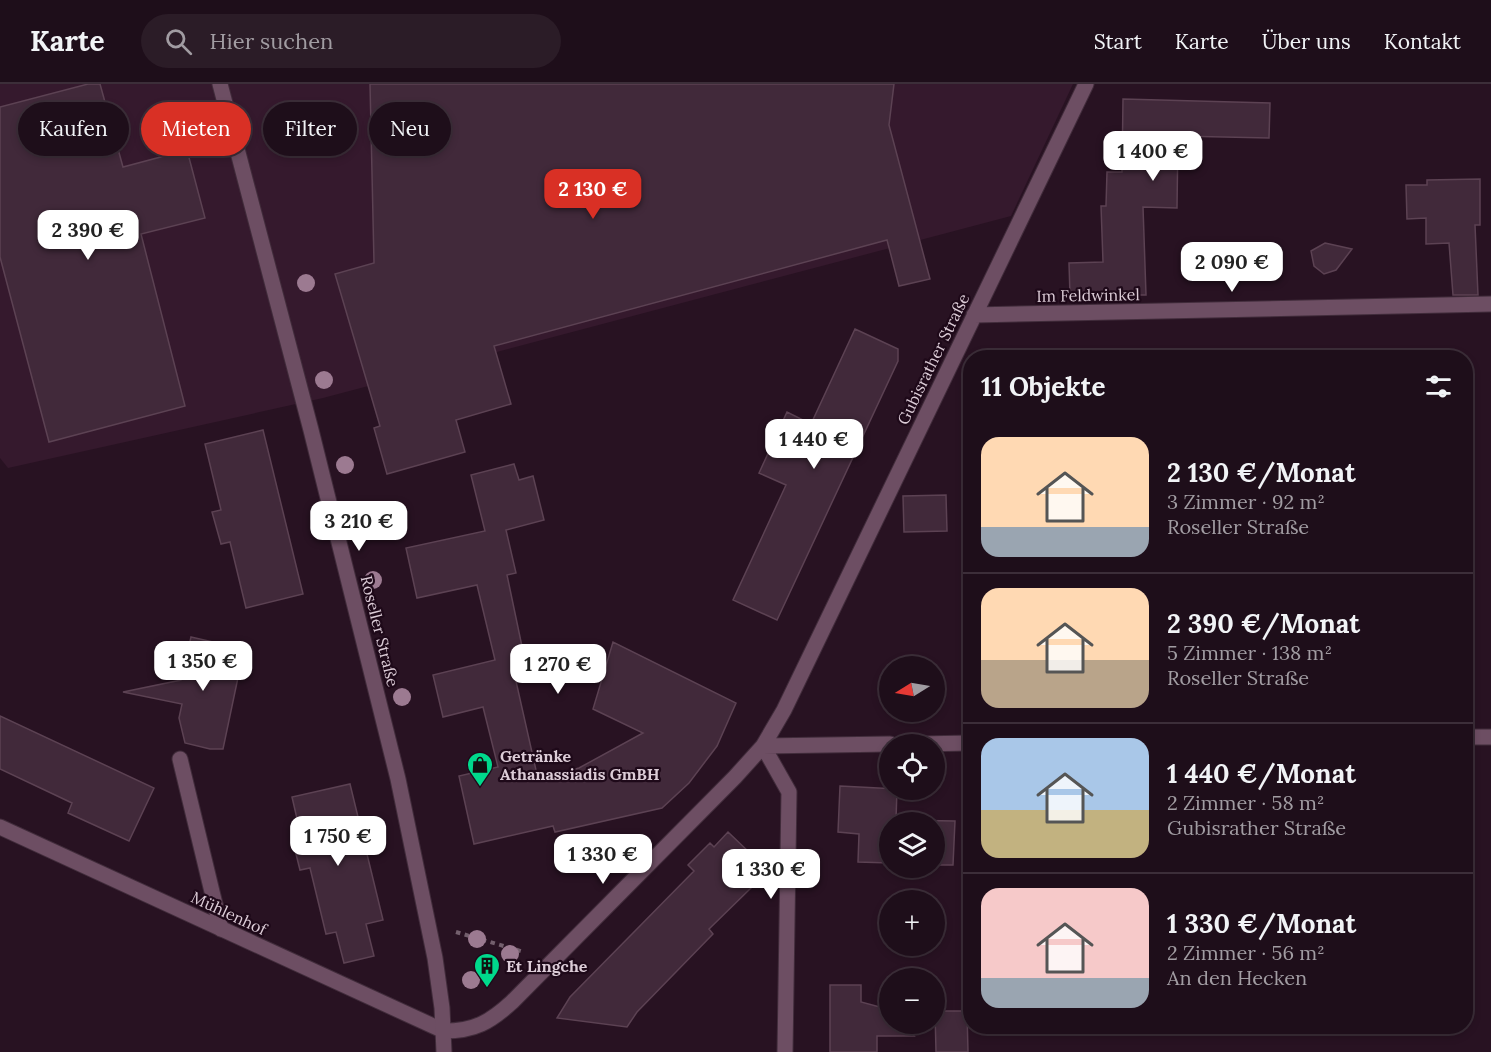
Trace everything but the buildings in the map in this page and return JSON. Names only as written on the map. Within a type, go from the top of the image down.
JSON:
[{"type":"street","name":"Roseller Straße","points":[[220,84],[311,430],[398,779],[440,986],[444,1052]]},
{"type":"street","name":"Gubisrather Straße","points":[[444,1031],[468,1029],[486,1023],[512,1002],[763,746],[784,710],[1086,84]]},
{"type":"street","name":"Im Feldwinkel","points":[[974,315],[1491,304]]},
{"type":"street","points":[[1473,738],[1491,737]]},
{"type":"street","points":[[945,743],[963,743]]},
{"type":"street","points":[[785,1052],[789,792],[763,746],[879,744]]},
{"type":"street","points":[[180,759],[221,929]]},
{"type":"street","name":"Mühlenhof","points":[[0,827],[444,1031]]},
{"type":"path","points":[[429,924],[553,961]]},
{"type":"shaded area","points":[[0,84],[1073,84],[1011,216],[323,398],[8,468],[0,458]]},
{"type":"place","name":"Getränke Athanassiadis GmBH","points":[[480,788]]},
{"type":"place","name":"Et Lingche","points":[[487,989]]}]
